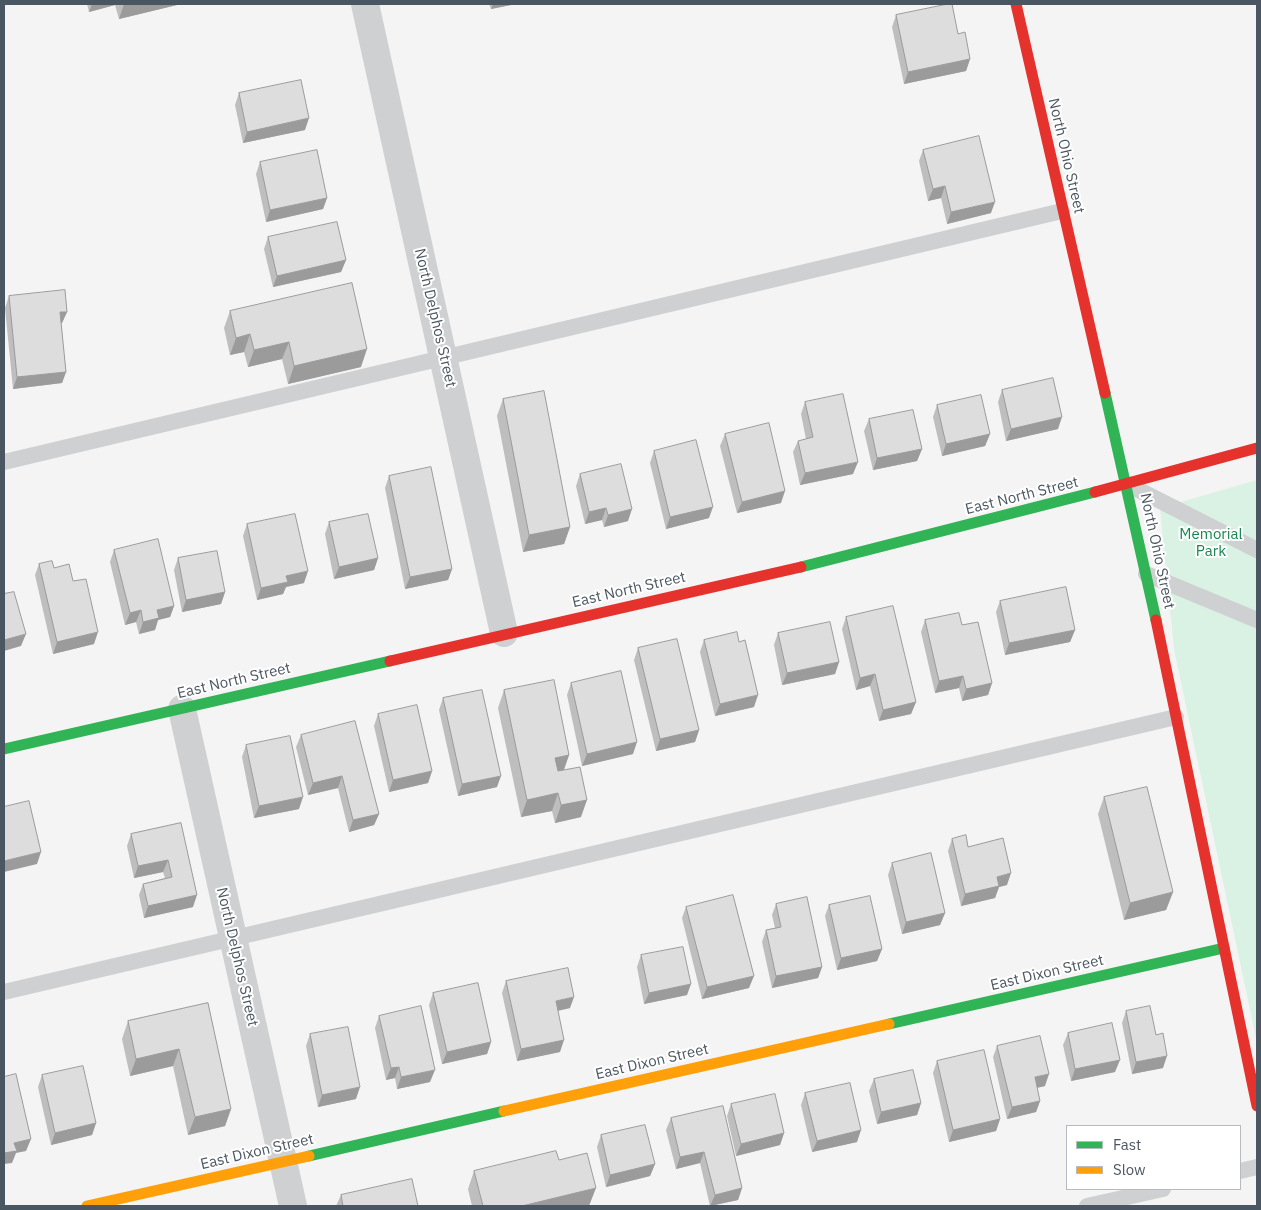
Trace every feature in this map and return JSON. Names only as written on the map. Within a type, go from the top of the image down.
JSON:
[{"type":"street","name":"North Delphos Street","points":[[365,4],[445,359],[504,633]]},
{"type":"street","name":"North Ohio Street","points":[[1016,4],[1062,211],[1128,484],[1257,1106]]},
{"type":"street","name":"East North Street","points":[[4,749],[504,633],[848,556],[1128,484],[1257,448]]},
{"type":"street","name":"North Delphos Street","points":[[182,708],[293,1206]]},
{"type":"street","name":"East Dixon Street","points":[[87,1206],[1224,948]]},
{"type":"lane","points":[[4,462],[445,359],[1062,211]]},
{"type":"lane","points":[[1128,484],[1257,550]]},
{"type":"lane","points":[[1146,574],[1257,620]]},
{"type":"lane","points":[[4,992],[1176,718]]},
{"type":"lane","points":[[1241,1171],[1257,1167]]},
{"type":"lane","points":[[1086,1206],[1158,1190]]},
{"type":"green space","name":"Memorial Park","points":[[1257,480],[1257,1043],[1174,649],[1160,508]]},
{"type":"building","points":[[952,4],[958,34],[965,32],[970,59],[908,72],[896,15]]},
{"type":"building","points":[[301,80],[309,118],[247,132],[239,93]]},
{"type":"building","points":[[979,136],[995,202],[951,212],[945,186],[933,189],[923,150]]},
{"type":"building","points":[[317,150],[327,198],[270,210],[260,162]]},
{"type":"building","points":[[337,222],[346,260],[277,276],[268,237]]},
{"type":"building","points":[[352,283],[367,349],[294,366],[289,342],[254,350],[250,334],[236,338],[230,311]]},
{"type":"building","points":[[65,290],[67,312],[60,312],[66,372],[17,377],[9,296]]},
{"type":"building","points":[[1053,378],[1062,417],[1011,429],[1002,390]]},
{"type":"building","points":[[544,391],[570,527],[529,535],[503,399]]},
{"type":"building","points":[[843,394],[858,462],[805,473],[798,441],[813,437],[805,402]]},
{"type":"building","points":[[981,395],[990,434],[946,444],[937,405]]},
{"type":"building","points":[[913,410],[922,449],[877,458],[869,419]]},
{"type":"building","points":[[769,423],[785,491],[742,502],[725,434]]},
{"type":"building","points":[[696,440],[713,507],[670,517],[654,451]]},
{"type":"building","points":[[621,464],[632,509],[608,515],[606,508],[589,512],[580,474]]},
{"type":"building","points":[[431,467],[452,569],[410,577],[389,476]]},
{"type":"building","points":[[295,514],[308,571],[286,576],[288,582],[261,588],[247,524]]},
{"type":"building","points":[[368,514],[378,558],[339,567],[329,522]]},
{"type":"building","points":[[158,539],[174,606],[157,610],[159,618],[143,622],[141,610],[130,613],[114,550]]},
{"type":"building","points":[[217,551],[225,592],[186,600],[178,558]]},
{"type":"building","points":[[52,561],[54,568],[69,564],[73,581],[86,579],[98,632],[57,642],[39,564]]},
{"type":"building","points":[[1066,587],[1075,630],[1009,643],[1000,601]]},
{"type":"building","points":[[14,592],[26,634],[4,640],[4,594]]},
{"type":"building","points":[[893,606],[916,702],[883,710],[875,674],[860,678],[846,617]]},
{"type":"building","points":[[959,613],[962,625],[978,622],[992,683],[966,689],[963,676],[939,681],[925,620]]},
{"type":"building","points":[[830,622],[839,662],[787,673],[778,633]]},
{"type":"building","points":[[737,632],[739,642],[745,640],[758,695],[720,704],[704,640]]},
{"type":"building","points":[[677,639],[699,730],[660,739],[638,648]]},
{"type":"building","points":[[621,671],[637,742],[587,754],[571,683]]},
{"type":"building","points":[[554,680],[569,755],[555,758],[558,771],[580,767],[587,800],[561,805],[558,793],[527,800],[504,690]]},
{"type":"building","points":[[482,690],[501,776],[462,784],[443,698]]},
{"type":"building","points":[[417,705],[432,771],[393,780],[378,714]]},
{"type":"building","points":[[355,721],[379,814],[353,820],[342,776],[313,783],[301,735]]},
{"type":"building","points":[[290,736],[303,797],[259,806],[246,745]]},
{"type":"building","points":[[1147,787],[1173,892],[1130,903],[1104,797]]},
{"type":"building","points":[[29,801],[41,852],[4,861],[4,807]]},
{"type":"building","points":[[181,823],[197,895],[148,906],[143,884],[172,877],[168,860],[138,866],[131,834]]},
{"type":"building","points":[[966,835],[968,847],[1003,838],[1011,873],[997,877],[999,886],[965,894],[952,839]]},
{"type":"building","points":[[931,853],[945,913],[906,922],[892,863]]},
{"type":"building","points":[[733,895],[754,976],[707,987],[686,907]]},
{"type":"building","points":[[870,896],[882,949],[841,958],[829,905]]},
{"type":"building","points":[[807,897],[822,967],[776,976],[766,930],[781,927],[776,904]]},
{"type":"building","points":[[683,947],[691,984],[649,993],[641,955]]},
{"type":"building","points":[[568,968],[574,997],[556,1001],[564,1040],[521,1049],[506,981]]},
{"type":"building","points":[[478,983],[491,1042],[447,1052],[433,993]]},
{"type":"building","points":[[208,1003],[231,1109],[195,1117],[179,1049],[136,1059],[128,1021]]},
{"type":"building","points":[[421,1006],[435,1070],[401,1077],[399,1067],[391,1068],[379,1016]]},
{"type":"building","points":[[1150,1006],[1156,1035],[1163,1033],[1167,1056],[1136,1062],[1126,1011]]},
{"type":"building","points":[[1112,1023],[1120,1060],[1075,1069],[1068,1033]]},
{"type":"building","points":[[348,1027],[360,1087],[322,1095],[310,1034]]},
{"type":"building","points":[[1040,1036],[1049,1074],[1035,1077],[1040,1101],[1012,1107],[997,1046]]},
{"type":"building","points":[[984,1050],[1000,1119],[953,1130],[937,1061]]},
{"type":"building","points":[[83,1066],[96,1123],[55,1133],[42,1075]]},
{"type":"building","points":[[913,1070],[921,1103],[881,1112],[874,1079]]},
{"type":"building","points":[[16,1074],[31,1139],[14,1143],[17,1151],[4,1153],[4,1077]]},
{"type":"building","points":[[850,1083],[861,1130],[817,1141],[805,1093]]},
{"type":"building","points":[[775,1094],[784,1133],[741,1144],[731,1104]]},
{"type":"building","points":[[723,1106],[742,1188],[715,1195],[704,1152],[680,1157],[671,1118]]},
{"type":"building","points":[[645,1125],[655,1164],[610,1175],[601,1135]]},
{"type":"building","points":[[556,1151],[559,1160],[587,1153],[596,1188],[522,1206],[483,1206],[474,1171]]},
{"type":"building","points":[[412,1179],[418,1206],[343,1206],[341,1195]]},
{"type":"traffic: fast","points":[[1105,393],[1156,620]]},
{"type":"traffic: fast","points":[[801,567],[1095,492]]},
{"type":"traffic: fast","points":[[4,749],[390,661]]},
{"type":"traffic: fast","points":[[889,1024],[1224,948]]},
{"type":"traffic: fast","points":[[309,1156],[504,1111]]},
{"type":"traffic: slow","points":[[504,1111],[889,1024]]},
{"type":"traffic: slow","points":[[87,1206],[309,1156]]},
{"type":"traffic: jam","points":[[1016,4],[1105,393]]},
{"type":"traffic: jam","points":[[1095,492],[1257,448]]},
{"type":"traffic: jam","points":[[390,661],[801,567]]},
{"type":"traffic: jam","points":[[1156,620],[1257,1106]]}]
